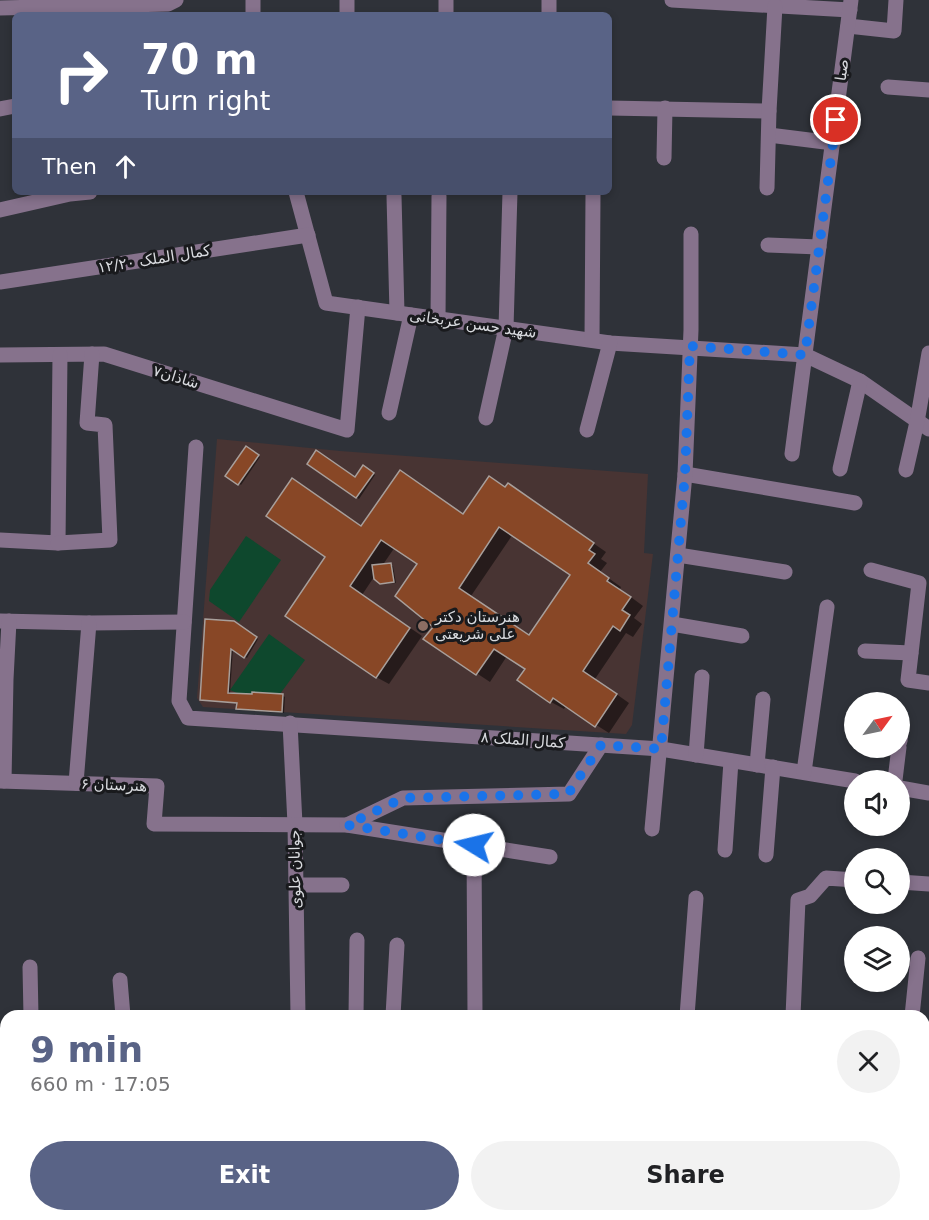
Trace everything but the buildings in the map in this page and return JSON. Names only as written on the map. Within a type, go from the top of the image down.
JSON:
[{"type":"street","points":[[672,0],[775,6],[794,3],[851,5]]},
{"type":"street","points":[[848,26],[894,32],[896,0]]},
{"type":"street","name":"صبا","points":[[792,454],[851,5]]},
{"type":"street","points":[[0,8],[169,6]]},
{"type":"street","points":[[767,188],[775,6]]},
{"type":"street","points":[[888,87],[929,90]]},
{"type":"street","points":[[612,108],[769,111]]},
{"type":"street","points":[[664,158],[665,108]]},
{"type":"street","points":[[769,135],[832,143]]},
{"type":"street","points":[[0,210],[63,195]]},
{"type":"street","points":[[297,195],[308,236]]},
{"type":"street","points":[[486,418],[506,328],[510,195]]},
{"type":"street","points":[[592,340],[593,195]]},
{"type":"street","points":[[389,412],[404,314],[394,196]]},
{"type":"street","points":[[438,319],[439,196]]},
{"type":"street","points":[[652,829],[685,474],[691,234]]},
{"type":"street","name":"کمال الملک ۱۲/۲۰","points":[[0,282],[308,236]]},
{"type":"street","name":"شهید حسن عربخانی","points":[[308,236],[326,303],[610,343],[690,346],[805,355]]},
{"type":"street","points":[[768,245],[819,248]]},
{"type":"street","name":"شاذان۷","points":[[0,355],[104,354],[346,430],[358,307]]},
{"type":"street","points":[[587,430],[610,343]]},
{"type":"street","points":[[906,470],[923,426],[929,353]]},
{"type":"street","points":[[0,540],[58,543],[110,540],[105,425],[87,423],[92,354]]},
{"type":"street","points":[[58,543],[60,355]]},
{"type":"street","points":[[805,355],[860,381],[923,426]]},
{"type":"street","points":[[840,469],[860,381]]},
{"type":"street","points":[[2,781],[6,679],[5,621],[184,622],[196,447]]},
{"type":"street","points":[[685,474],[855,503]]},
{"type":"street","points":[[678,555],[785,572]]},
{"type":"street","points":[[872,570],[919,583],[908,680],[929,683]]},
{"type":"street","points":[[804,772],[827,607]]},
{"type":"street","name":"کمال الملک ۸","points":[[184,622],[179,700],[188,718],[661,749],[844,779]]},
{"type":"street","points":[[76,783],[89,623]]},
{"type":"street","points":[[672,624],[742,636]]},
{"type":"street","points":[[866,651],[911,653]]},
{"type":"street","points":[[696,755],[702,677]]},
{"type":"street","points":[[757,765],[763,699]]},
{"type":"street","name":"جوانان علوی","points":[[290,723],[295,824],[298,1010]]},
{"type":"street","points":[[347,825],[403,798],[568,794],[601,745]]},
{"type":"street","points":[[725,850],[731,760]]},
{"type":"street","points":[[766,855],[773,767]]},
{"type":"street","name":"هنرستان ۶","points":[[2,781],[157,786],[154,824],[295,824]]},
{"type":"street","points":[[910,790],[929,793]]},
{"type":"street","points":[[295,824],[347,825],[550,857]]},
{"type":"street","points":[[474,845],[475,1010]]},
{"type":"street","points":[[793,1010],[798,900],[810,896],[826,878],[844,879]]},
{"type":"street","points":[[910,883],[929,884]]},
{"type":"street","points":[[296,885],[342,885]]},
{"type":"street","points":[[687,1010],[696,898]]},
{"type":"street","points":[[356,1010],[357,940]]},
{"type":"street","points":[[393,1010],[398,945]]},
{"type":"street","points":[[914,1010],[923,976],[918,958]]},
{"type":"street","points":[[30,967],[31,1010]]},
{"type":"street","points":[[120,980],[122,1010]]},
{"type":"shaded area","name":"هنرستان دکتر علی شریعتی","points":[[217,439],[340,451],[648,474],[644,553],[653,554],[632,725],[626,734],[203,707],[197,698]]},
{"type":"green space","points":[[246,536],[281,560],[239,622],[209,601],[210,590]]},
{"type":"green space","points":[[269,634],[305,660],[280,694],[237,693],[230,690]]},
{"type":"place","name":"هنرستان دکتر علی شریعتی","points":[[423,626]]},
{"type":"route","points":[[474,845],[347,825],[403,798],[568,794],[601,745],[661,749],[685,474],[690,346],[805,355],[836,120]]}]
